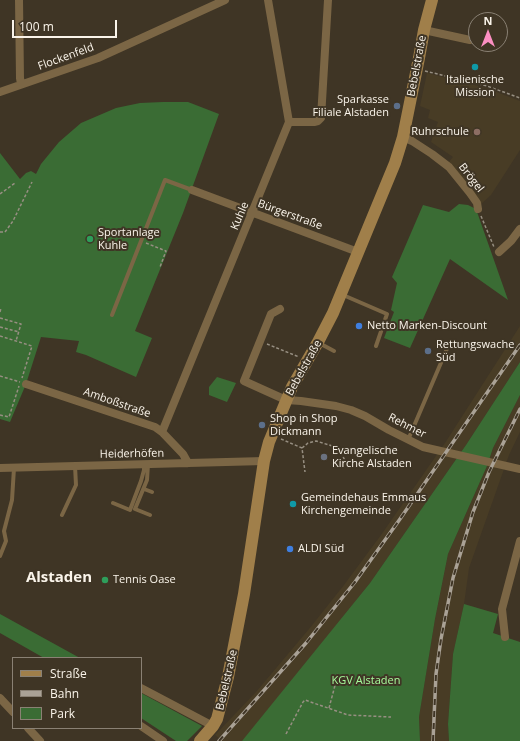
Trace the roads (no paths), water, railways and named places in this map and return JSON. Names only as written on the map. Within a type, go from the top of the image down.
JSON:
[{"type":"street","points":[[19,0],[20,78],[22,84]]},
{"type":"street","name":"Flockenfeld","points":[[0,92],[98,58],[216,2],[225,0]]},
{"type":"street","points":[[268,0],[289,122],[314,122],[318,121],[320,118],[328,0]]},
{"type":"street","name":"Bebelstraße","points":[[200,741],[211,728],[219,712],[230,670],[264,461],[272,434],[286,400],[318,342],[341,294],[391,173],[402,137],[424,30],[432,0]]},
{"type":"street","points":[[424,30],[468,40]]},
{"type":"street","name":"Kuhle","points":[[162,432],[289,122]]},
{"type":"street","name":"Brögel","points":[[402,137],[412,141],[449,167],[477,203],[478,209]]},
{"type":"street","name":"Bürgerstraße","points":[[192,190],[358,252]]},
{"type":"street","points":[[497,250],[511,241],[520,229]]},
{"type":"street","points":[[280,309],[271,314],[244,381],[286,400]]},
{"type":"street","name":"Amboßstraße","points":[[23,383],[34,389],[149,425],[162,432],[183,454],[188,463]]},
{"type":"street","name":"Rehmer","points":[[286,400],[300,400],[344,408],[365,416],[408,440],[433,450],[520,469]]},
{"type":"street","name":"Heiderhöfen","points":[[0,468],[264,461]]},
{"type":"street","points":[[505,637],[502,609],[520,542]]},
{"type":"street","points":[[142,689],[211,728]]},
{"type":"street","points":[[0,698],[12,711]]},
{"type":"street","points":[[142,727],[163,741]]},
{"type":"street","points":[[29,729],[40,741]]},
{"type":"lane","points":[[112,315],[165,180],[192,190]]},
{"type":"lane","points":[[341,294],[387,314],[376,346]]},
{"type":"lane","points":[[318,342],[334,351]]},
{"type":"lane","points":[[408,440],[449,344]]},
{"type":"lane","points":[[146,464],[147,480],[135,509],[150,515]]},
{"type":"lane","points":[[113,503],[130,510],[142,482],[146,464]]},
{"type":"lane","points":[[62,515],[76,485],[75,466]]},
{"type":"lane","points":[[0,556],[6,541],[4,531],[12,500],[14,467]]},
{"type":"lane","points":[[144,489],[152,492]]},
{"type":"railway","points":[[219,741],[306,643],[355,582],[520,345]]},
{"type":"railway","points":[[433,741],[436,674],[453,578],[473,512],[489,472],[520,409]]},
{"type":"place","name":"Italienische Mission","points":[[475,67]]},
{"type":"place","name":"Sparkasse Filiale Alstaden","points":[[397,106]]},
{"type":"place","name":"Ruhrschule","points":[[477,132]]},
{"type":"place","name":"Sportanlage Kuhle","points":[[90,239]]},
{"type":"place","name":"Netto Marken-Discount","points":[[359,326]]},
{"type":"place","name":"Rettungswache Süd","points":[[428,351]]},
{"type":"place","name":"Shop in Shop Dickmann","points":[[262,425]]},
{"type":"place","name":"Evangelische Kirche Alstaden","points":[[324,457]]},
{"type":"place","name":"Gemeindehaus Emmaus Kirchengemeinde","points":[[293,504]]},
{"type":"place","name":"ALDI Süd","points":[[290,549]]},
{"type":"place","name":"Tennis Oase","points":[[105,580]]},
{"type":"district","name":"Alstaden","points":[[59,578]]},
{"type":"park label","name":"KGV Alstaden","points":[[366,681]]}]
